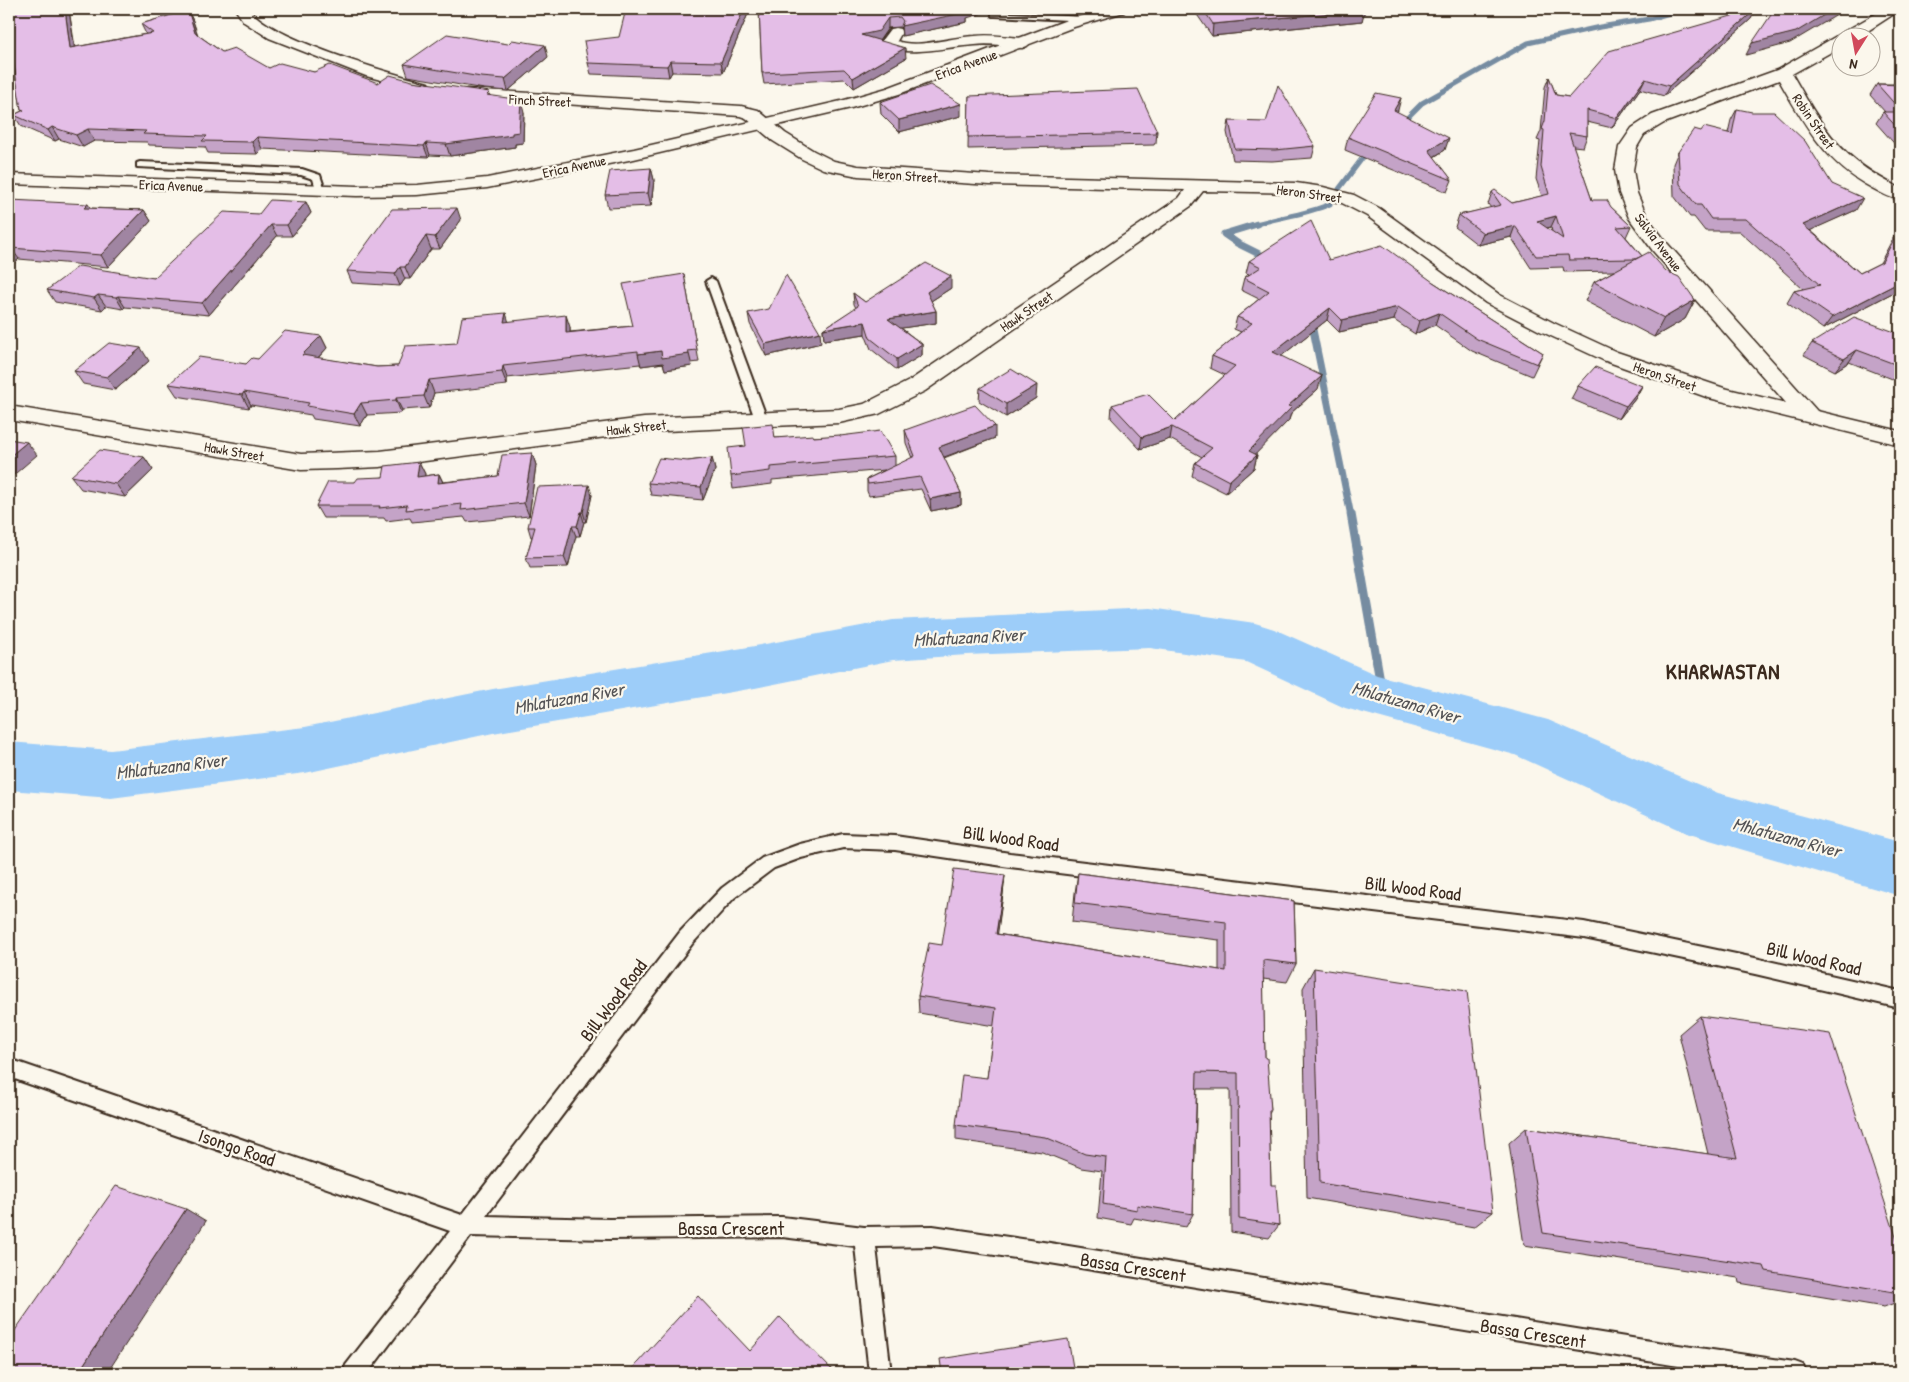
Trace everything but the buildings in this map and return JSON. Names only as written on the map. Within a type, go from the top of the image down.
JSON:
[{"type":"street","points":[[242,9],[249,18],[274,36],[372,73],[434,88]]},
{"type":"street","name":"Erica Avenue","points":[[9,179],[320,190],[417,190],[487,183],[634,154],[764,124],[893,91],[1085,19],[1119,9]]},
{"type":"street","points":[[1862,28],[1894,9]]},
{"type":"street","points":[[895,32],[888,41],[890,45],[909,48],[928,48],[981,40],[1022,43]]},
{"type":"street","name":"Salvia Avenue","points":[[1808,414],[1660,248],[1638,218],[1628,193],[1624,170],[1628,147],[1638,132],[1658,119],[1783,73],[1832,46]]},
{"type":"street","name":"Robin Street","points":[[1783,73],[1796,96],[1837,155],[1860,172],[1900,195]]},
{"type":"street","name":"Finch Street","points":[[453,92],[484,96],[726,110],[752,114],[764,124]]},
{"type":"street","name":"Heron Street","points":[[764,124],[779,137],[808,155],[829,165],[858,172],[990,180],[1296,188],[1323,192],[1348,199],[1373,212],[1494,299],[1547,327],[1610,356],[1679,382],[1717,393],[1900,438]]},
{"type":"street","name":"Hawk Street","points":[[9,413],[301,462],[380,458],[644,425],[839,416],[871,409],[917,386],[1185,202],[1198,185]]},
{"type":"lane","points":[[995,14],[1085,19]]},
{"type":"lane","points":[[140,165],[302,172],[317,177],[320,190]]},
{"type":"lane","points":[[711,281],[761,419]]},
{"type":"lane","name":"Bill Wood Road","points":[[354,1373],[686,938],[728,893],[768,863],[800,850],[843,841],[895,844],[1584,930],[1755,966],[1900,1000]]},
{"type":"lane","name":"Isongo Road","points":[[9,1068],[465,1226]]},
{"type":"lane","name":"Bassa Crescent","points":[[465,1226],[609,1229],[782,1227],[864,1237],[933,1236],[1050,1253],[1624,1348],[1795,1373]]},
{"type":"lane","points":[[864,1237],[880,1373]]},
{"type":"waterway","points":[[1400,125],[1422,103],[1528,43],[1600,27],[1649,19],[1683,9]]},
{"type":"waterway","points":[[1339,189],[1370,148]]},
{"type":"waterway","points":[[1256,224],[1311,211],[1330,204]]},
{"type":"waterway","points":[[1256,224],[1224,234],[1237,243],[1269,259]]},
{"type":"waterway","points":[[1311,320],[1351,516]]},
{"type":"waterway","points":[[1351,514],[1383,698]]},
{"type":"waterway","name":"Mhlatuzana River","points":[[9,766],[111,774],[305,750],[493,711],[755,667],[893,640],[967,635],[1150,628],[1255,643],[1364,693],[1528,736],[1707,815],[1900,869]]},
{"type":"district","name":"KHARWASTAN","points":[[1723,671]]}]
